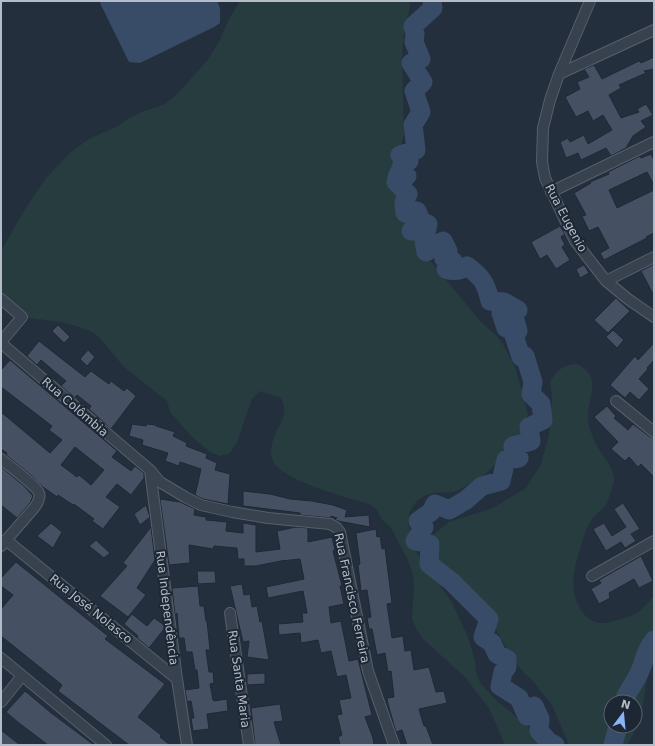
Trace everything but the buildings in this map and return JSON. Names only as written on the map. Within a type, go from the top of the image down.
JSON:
[{"type":"street","name":"Rua Eugenio","points":[[590,1],[559,74],[548,105],[542,138],[542,162],[545,178],[575,241],[606,281],[654,317]]},
{"type":"street","points":[[559,74],[654,30]]},
{"type":"street","points":[[551,192],[654,142]]},
{"type":"street","points":[[606,281],[654,257]]},
{"type":"street","points":[[1,299],[22,317],[1,342]]},
{"type":"street","name":"Rua Colômbia","points":[[1,342],[150,470]]},
{"type":"street","points":[[616,401],[654,432]]},
{"type":"street","points":[[1,459],[36,488],[40,495],[37,503],[4,543]]},
{"type":"street","name":"Rua Independência","points":[[150,470],[187,745]]},
{"type":"street","name":"Rua Francisco Ferreira","points":[[150,470],[160,482],[201,505],[268,518],[325,523],[337,528],[340,532],[342,541],[368,671],[394,745]]},
{"type":"street","points":[[592,576],[654,541]]},
{"type":"street","name":"Rua José Nolasco","points":[[4,543],[177,679]]},
{"type":"street","name":"Rua Santa Maria","points":[[230,614],[249,745]]},
{"type":"street","points":[[1,658],[106,745]]},
{"type":"street","points":[[1,702],[22,676]]},
{"type":"green space","points":[[240,1],[411,1],[404,33],[402,57],[404,134],[396,168],[397,194],[403,215],[414,240],[480,321],[497,336],[504,346],[516,370],[528,414],[516,445],[484,475],[455,492],[434,493],[424,496],[416,502],[410,511],[408,522],[416,552],[451,601],[468,637],[475,661],[476,672],[481,684],[497,701],[551,745],[505,745],[489,708],[467,679],[423,639],[412,619],[414,584],[412,571],[407,558],[390,526],[382,520],[377,510],[369,504],[332,493],[288,475],[273,461],[271,452],[272,443],[284,414],[281,398],[260,391],[252,399],[237,442],[230,453],[220,456],[210,452],[192,437],[170,412],[167,401],[124,367],[101,339],[92,332],[62,322],[29,318],[19,315],[1,299],[1,251],[25,209],[46,178],[71,152],[89,139],[120,125],[129,118],[142,112],[165,104],[175,96],[207,61],[220,40],[229,19]]},
{"type":"green space","points":[[577,364],[585,369],[590,375],[592,387],[588,417],[589,426],[596,445],[614,475],[614,480],[606,504],[593,517],[584,535],[578,554],[574,571],[573,587],[577,602],[581,610],[590,620],[606,623],[638,612],[654,595],[654,651],[648,672],[643,704],[643,694],[603,694],[603,734],[633,734],[627,745],[569,745],[552,705],[532,680],[513,660],[488,615],[474,597],[429,552],[429,542],[434,534],[449,522],[493,508],[526,488],[541,464],[549,435],[552,397],[550,381],[564,367]]},
{"type":"water","points":[[101,1],[217,1],[220,8],[220,23],[140,63],[129,62],[100,3]]},
{"type":"waterway","points":[[432,1],[433,8],[413,26],[415,34],[414,42],[421,59],[411,63],[423,82],[414,91],[421,112],[413,125],[416,150],[400,155],[409,161],[401,167],[407,176],[398,174],[396,182],[408,194],[404,202],[405,213],[411,210],[417,211],[421,220],[411,231],[419,231],[428,224],[424,241],[426,252],[443,241],[448,251],[444,259],[453,261],[446,269],[457,270],[467,266],[483,281],[490,301],[504,302],[518,310],[501,313],[506,328],[515,320],[518,331],[514,336],[521,357],[525,356],[533,382],[531,394],[541,404],[543,420],[529,427],[531,441],[513,446],[519,458],[506,460],[501,481],[482,486],[466,500],[449,510],[435,504],[431,512],[418,521],[424,527],[415,541],[430,544],[429,564],[452,582],[489,619],[483,637],[492,643],[497,654],[507,659],[507,667],[503,672],[500,686],[519,698],[527,716],[534,706],[540,719],[539,731],[549,742],[555,745]]},
{"type":"waterway","points":[[627,694],[638,675],[648,648],[654,640]]},
{"type":"waterway","points":[[613,745],[616,734]]}]
